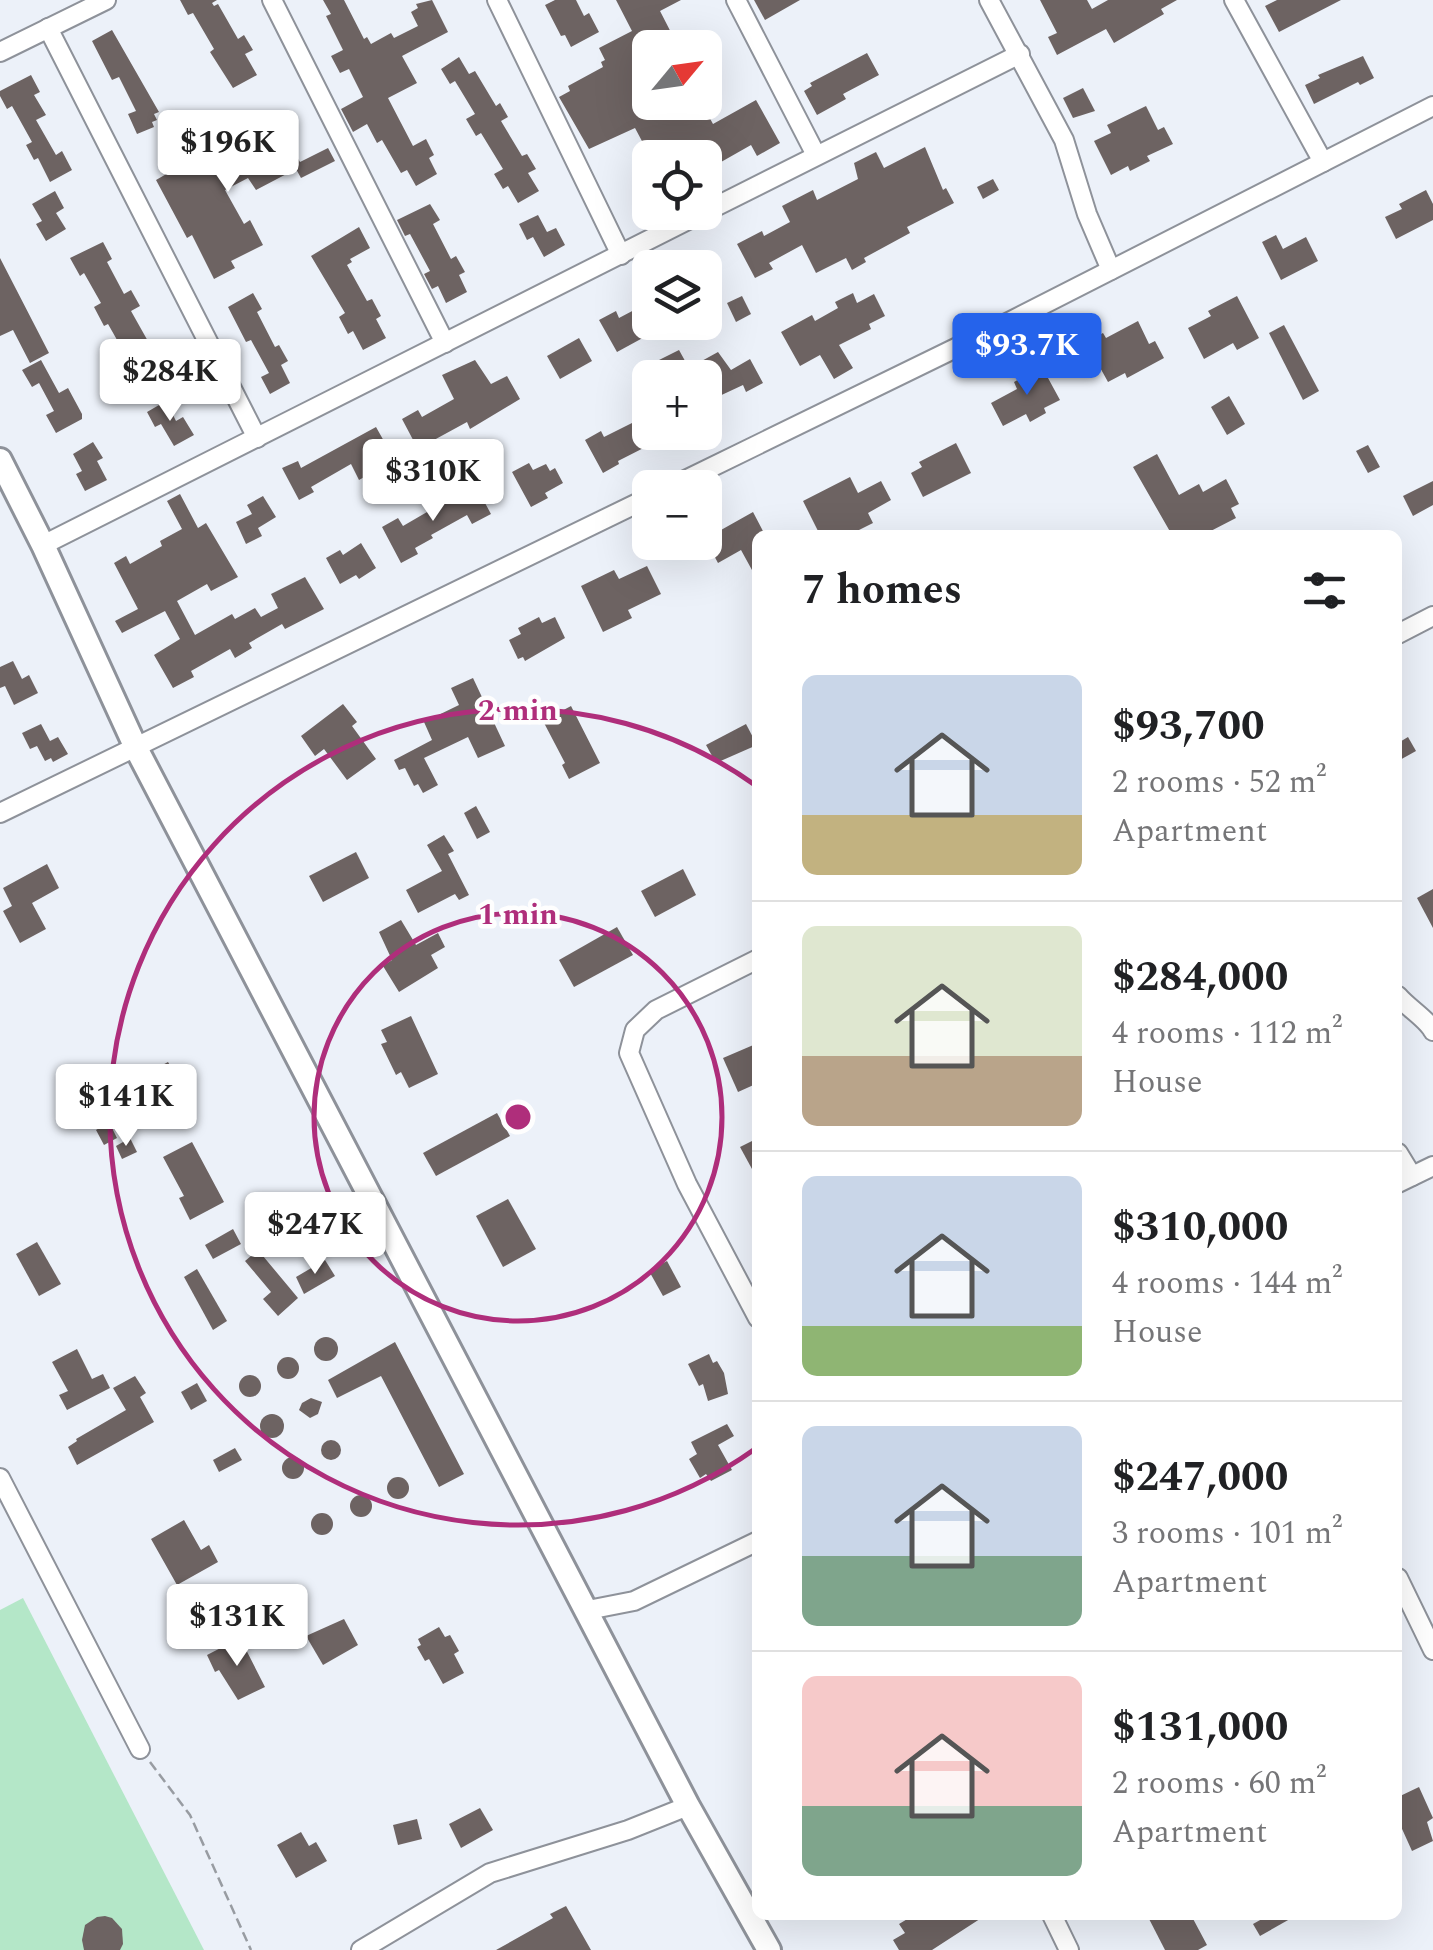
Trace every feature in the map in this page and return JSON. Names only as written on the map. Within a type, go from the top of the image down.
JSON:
[{"type":"street","points":[[0,52],[106,0]]},
{"type":"street","points":[[272,0],[446,343]]},
{"type":"street","points":[[498,0],[621,255]]},
{"type":"street","points":[[736,0],[816,156]]},
{"type":"street","points":[[989,0],[1064,140],[1087,214],[1111,270]]},
{"type":"street","points":[[1234,0],[1323,162]]},
{"type":"street","points":[[48,28],[257,438]]},
{"type":"street","points":[[722,203],[1020,54]]},
{"type":"street","points":[[706,470],[1433,106]]},
{"type":"street","points":[[44,546],[669,230]]},
{"type":"street","points":[[0,460],[44,546],[136,748],[688,1806],[752,1918]]},
{"type":"street","points":[[0,813],[632,506]]},
{"type":"street","points":[[1402,632],[1433,616]]},
{"type":"street","points":[[752,962],[656,1010],[635,1030],[629,1054],[687,1184],[752,1307]]},
{"type":"street","points":[[1402,1001],[1411,1012],[1430,1023],[1433,1031]]},
{"type":"street","points":[[1405,1179],[1433,1166]]},
{"type":"street","points":[[0,1478],[140,1748]]},
{"type":"street","points":[[588,1610],[634,1601],[752,1544]]},
{"type":"street","points":[[1402,1586],[1433,1650]]},
{"type":"street","points":[[361,1950],[490,1873],[628,1830],[688,1806]]},
{"type":"street","points":[[753,1920],[770,1950]]},
{"type":"street","points":[[1054,1920],[1069,1950]]},
{"type":"path","points":[[140,1748],[190,1815],[251,1950]]},
{"type":"green space","points":[[23,1598],[204,1950],[0,1950],[0,1610]]},
{"type":"building","points":[[180,0],[217,0],[212,3],[214,6],[218,4],[238,39],[244,35],[253,50],[245,54],[257,75],[233,88],[210,52],[214,49],[193,13],[188,15]]},
{"type":"building","points":[[323,0],[344,0],[364,39],[367,37],[371,44],[391,33],[394,38],[418,26],[411,12],[418,8],[416,4],[432,0],[448,32],[402,56],[417,83],[388,98],[413,146],[426,139],[437,174],[416,186],[407,170],[401,173],[382,140],[377,143],[367,124],[353,132],[341,109],[363,97],[349,69],[340,73],[331,56],[343,50],[326,16],[331,14]]},
{"type":"building","points":[[555,0],[576,0],[599,32],[571,47],[545,5]]},
{"type":"building","points":[[616,0],[681,0],[660,11],[670,30],[632,31]]},
{"type":"building","points":[[754,0],[800,0],[765,20]]},
{"type":"building","points":[[1040,0],[1087,0],[1092,9],[1108,0],[1177,0],[1161,9],[1164,14],[1114,43],[1106,29],[1057,55],[1048,37],[1057,33]]},
{"type":"building","points":[[1277,0],[1341,0],[1279,32],[1265,6]]},
{"type":"building","points":[[112,30],[159,112],[154,114],[154,127],[137,134],[128,114],[136,111],[119,77],[112,80],[92,41]]},
{"type":"building","points":[[632,31],[632,120],[711,120],[713,124],[756,100],[780,143],[757,156],[751,145],[722,161],[722,140],[641,140],[635,128],[589,149],[559,97],[570,91],[568,86],[603,67],[601,62],[605,60],[599,48]]},
{"type":"building","points":[[867,53],[879,75],[843,94],[846,99],[817,115],[804,91],[812,86],[810,83]]},
{"type":"building","points":[[1363,56],[1374,78],[1314,104],[1305,85],[1320,78],[1318,75]]},
{"type":"building","points":[[459,57],[469,74],[475,71],[496,106],[500,103],[508,117],[501,121],[522,156],[527,154],[536,169],[528,173],[539,191],[518,203],[508,186],[503,189],[494,174],[503,169],[481,133],[476,136],[466,119],[475,114],[455,81],[450,84],[441,69]]},
{"type":"building","points":[[31,75],[40,92],[34,95],[46,115],[36,120],[56,155],[62,151],[72,170],[50,182],[26,145],[32,142],[12,106],[7,109],[0,96],[0,91]]},
{"type":"building","points":[[1083,88],[1095,111],[1073,118],[1063,98]]},
{"type":"building","points":[[1146,106],[1158,130],[1164,127],[1173,144],[1147,156],[1150,161],[1130,171],[1128,166],[1111,175],[1094,141],[1111,133],[1107,125]]},
{"type":"building","points":[[250,136],[260,155],[287,140],[300,162],[328,148],[335,161],[301,178],[296,169],[256,190],[248,178],[225,190],[244,224],[250,220],[263,245],[231,261],[235,268],[214,279],[192,235],[187,238],[156,180],[227,139],[230,146]]},
{"type":"building","points":[[925,147],[943,190],[946,188],[954,203],[907,227],[910,233],[864,258],[866,262],[852,270],[846,258],[816,273],[802,245],[769,263],[773,269],[755,278],[737,244],[790,222],[782,206],[813,190],[817,200],[858,179],[854,163],[876,152],[884,168]]},
{"type":"building","points":[[993,179],[999,190],[983,199],[977,187]]},
{"type":"building","points":[[1426,190],[1433,204],[1433,220],[1396,239],[1385,217],[1402,209],[1399,204]]},
{"type":"building","points":[[55,191],[64,208],[56,213],[66,229],[46,241],[36,224],[42,221],[32,204]]},
{"type":"building","points":[[430,204],[440,220],[433,224],[451,259],[456,256],[465,272],[459,275],[467,292],[446,303],[438,286],[432,289],[424,274],[430,271],[410,234],[405,236],[397,220]]},
{"type":"building","points":[[538,215],[547,232],[556,228],[565,245],[544,257],[533,237],[527,240],[519,224]]},
{"type":"building","points":[[359,227],[370,248],[350,259],[352,262],[347,265],[367,301],[372,299],[386,338],[363,350],[353,331],[348,334],[339,317],[345,313],[311,256]]},
{"type":"building","points":[[1276,235],[1283,249],[1306,237],[1318,261],[1281,280],[1262,242]]},
{"type":"building","points":[[103,242],[112,259],[107,262],[124,294],[131,290],[140,306],[131,311],[162,358],[156,361],[164,375],[141,387],[134,372],[128,375],[119,358],[125,354],[94,307],[101,303],[84,273],[80,276],[70,258]]},
{"type":"building","points":[[0,258],[49,353],[30,363],[13,330],[0,336]]},
{"type":"building","points":[[253,293],[262,309],[257,312],[275,347],[279,345],[288,361],[281,365],[290,383],[270,394],[261,377],[269,373],[251,340],[246,342],[228,307]]},
{"type":"building","points":[[853,293],[857,303],[874,294],[885,316],[869,324],[871,329],[839,345],[853,368],[834,379],[820,355],[800,366],[781,332],[812,315],[815,321],[838,308],[835,302]]},
{"type":"building","points":[[742,296],[751,314],[736,322],[727,303]]},
{"type":"building","points":[[1237,296],[1259,338],[1237,350],[1233,343],[1204,359],[1188,328],[1211,316],[1208,311]]},
{"type":"building","points":[[616,311],[619,318],[632,311],[632,340],[639,340],[617,352],[599,320]]},
{"type":"building","points":[[1138,321],[1149,344],[1155,341],[1164,358],[1127,378],[1125,373],[1108,382],[1086,342],[1103,333],[1106,338]]},
{"type":"building","points":[[1284,325],[1319,391],[1303,400],[1269,333]]},
{"type":"building","points":[[579,338],[592,361],[560,379],[547,356]]},
{"type":"building","points":[[679,350],[685,360],[659,360]]},
{"type":"building","points":[[718,352],[731,370],[750,359],[763,383],[746,392],[743,385],[722,395],[722,360],[704,360]]},
{"type":"building","points":[[41,360],[59,393],[68,388],[82,414],[82,419],[56,433],[46,415],[54,411],[39,383],[32,387],[22,370]]},
{"type":"building","points":[[475,360],[491,384],[507,376],[520,399],[470,429],[467,422],[434,440],[437,444],[420,453],[402,419],[418,410],[422,417],[454,399],[442,375]]},
{"type":"building","points":[[1042,367],[1060,400],[1044,408],[1046,413],[1030,422],[1026,414],[1003,426],[991,403],[1017,389],[1014,382]]},
{"type":"building","points":[[1229,396],[1245,424],[1227,435],[1211,407]]},
{"type":"building","points":[[166,401],[176,421],[183,417],[194,435],[174,446],[161,424],[155,427],[147,412]]},
{"type":"building","points":[[632,423],[632,450],[640,450],[603,473],[585,440],[601,431],[604,437]]},
{"type":"building","points":[[376,427],[389,450],[369,461],[375,471],[359,480],[351,464],[311,487],[314,492],[299,500],[282,468],[298,461],[301,468]]},
{"type":"building","points":[[93,442],[103,458],[97,461],[107,480],[85,491],[76,474],[82,471],[73,454]]},
{"type":"building","points":[[956,443],[971,473],[923,497],[911,473],[922,467],[919,462]]},
{"type":"building","points":[[1368,445],[1380,467],[1368,473],[1356,451]]},
{"type":"building","points":[[1157,454],[1179,495],[1199,484],[1203,492],[1226,479],[1239,504],[1231,508],[1236,518],[1213,530],[1169,530],[1133,467]]},
{"type":"building","points":[[529,463],[533,470],[546,464],[550,471],[555,468],[563,483],[531,507],[512,472]]},
{"type":"building","points":[[850,477],[858,493],[881,481],[891,500],[868,513],[873,523],[859,530],[818,530],[803,501]]},
{"type":"building","points":[[1433,481],[1433,505],[1413,516],[1403,496]]},
{"type":"building","points":[[479,492],[491,514],[472,524],[467,515],[431,535],[433,538],[415,548],[418,554],[401,563],[382,527],[398,518],[403,526],[458,494],[462,501]]},
{"type":"building","points":[[180,494],[198,528],[206,523],[238,577],[211,591],[207,584],[177,601],[195,635],[232,614],[235,619],[255,608],[261,617],[278,608],[271,594],[305,577],[324,609],[285,629],[282,624],[249,643],[252,648],[235,658],[230,649],[191,671],[194,677],[173,688],[154,655],[180,639],[165,611],[122,633],[115,621],[138,609],[114,563],[126,556],[130,564],[182,529],[167,501]]},
{"type":"building","points":[[263,496],[276,517],[258,528],[262,536],[246,544],[236,522],[252,514],[247,505]]},
{"type":"building","points":[[753,512],[762,530],[752,530],[752,570],[741,550],[718,563],[716,560],[722,560],[722,529]]},
{"type":"building","points":[[361,543],[376,568],[359,579],[356,575],[340,584],[326,558],[340,550],[343,555]]},
{"type":"building","points":[[647,566],[661,594],[628,610],[632,618],[603,632],[581,586],[614,570],[619,579]]},
{"type":"building","points":[[539,617],[542,623],[555,617],[565,638],[525,661],[523,657],[518,659],[509,640],[521,634],[518,628]]},
{"type":"building","points":[[13,661],[22,679],[29,675],[38,693],[14,705],[5,686],[0,688],[0,667]]},
{"type":"building","points":[[473,678],[505,746],[478,758],[468,737],[424,758],[438,785],[423,793],[394,760],[432,740],[424,722],[459,705],[451,688]]},
{"type":"building","points":[[343,704],[357,722],[352,726],[376,759],[347,780],[324,749],[315,756],[301,736]]},
{"type":"building","points":[[571,706],[600,763],[569,779],[543,721]]},
{"type":"building","points":[[41,724],[50,741],[58,737],[68,754],[53,762],[51,758],[45,761],[37,746],[30,749],[22,733]]},
{"type":"building","points":[[746,724],[752,735],[752,747],[716,763],[706,745]]},
{"type":"building","points":[[1408,737],[1416,751],[1402,759],[1402,741]]},
{"type":"building","points":[[476,806],[490,832],[477,839],[464,813]]},
{"type":"building","points":[[444,835],[454,851],[448,854],[469,895],[459,900],[455,894],[418,913],[406,890],[442,871],[427,845]]},
{"type":"building","points":[[356,852],[369,878],[323,902],[309,876]]},
{"type":"building","points":[[47,864],[59,888],[32,903],[46,929],[20,943],[3,911],[12,906],[3,888]]},
{"type":"building","points":[[683,869],[696,895],[655,917],[641,891]]},
{"type":"building","points":[[1433,889],[1433,928],[1417,898]]},
{"type":"building","points":[[401,920],[416,945],[438,933],[445,947],[431,955],[438,968],[399,992],[383,966],[392,960],[379,932]]},
{"type":"building","points":[[617,927],[633,955],[574,987],[559,960]]},
{"type":"building","points":[[411,1016],[438,1074],[409,1088],[401,1072],[396,1075],[381,1044],[387,1042],[381,1030]]},
{"type":"building","points":[[752,1046],[752,1086],[738,1092],[723,1058]]},
{"type":"building","points":[[168,1062],[178,1079],[168,1084],[181,1109],[157,1121],[148,1104],[139,1109],[133,1097],[127,1101],[120,1088]]},
{"type":"building","points":[[497,1113],[510,1136],[436,1176],[423,1153]]},
{"type":"building","points":[[109,1122],[117,1138],[104,1145],[96,1130]]},
{"type":"building","points":[[130,1138],[137,1152],[122,1159],[116,1146]]},
{"type":"building","points":[[752,1141],[752,1169],[740,1147]]},
{"type":"building","points":[[192,1142],[224,1202],[190,1220],[179,1198],[184,1196],[163,1157]]},
{"type":"building","points":[[508,1199],[536,1249],[503,1267],[476,1216]]},
{"type":"building","points":[[283,1205],[293,1226],[277,1233],[267,1211]]},
{"type":"building","points":[[311,1211],[324,1220],[322,1231],[312,1236],[302,1232],[296,1221]]},
{"type":"building","points":[[233,1229],[241,1244],[213,1259],[205,1245]]},
{"type":"building","points":[[37,1242],[61,1284],[39,1296],[16,1254]]},
{"type":"building","points":[[258,1250],[298,1298],[278,1316],[263,1299],[271,1292],[245,1261]]},
{"type":"building","points":[[325,1260],[335,1276],[304,1294],[296,1277]]},
{"type":"building","points":[[667,1261],[681,1287],[663,1296],[649,1271]]},
{"type":"building","points":[[197,1269],[227,1321],[213,1330],[184,1277]]},
{"type":"building","points":[[326,1337],[338,1349],[326,1361],[314,1349]]},
{"type":"building","points":[[395,1342],[464,1474],[439,1487],[381,1376],[337,1398],[328,1380]]},
{"type":"building","points":[[77,1349],[92,1379],[103,1374],[110,1388],[67,1410],[59,1395],[68,1391],[52,1362]]},
{"type":"building","points":[[709,1354],[724,1373],[728,1394],[708,1401],[703,1384],[699,1386],[688,1364]]},
{"type":"building","points":[[288,1357],[296,1360],[296,1376],[288,1379],[280,1376],[277,1368],[280,1360]]},
{"type":"building","points":[[246,1375],[254,1375],[261,1386],[254,1397],[246,1397],[239,1390],[239,1382]]},
{"type":"building","points":[[135,1376],[146,1393],[140,1397],[154,1422],[77,1465],[68,1447],[126,1410],[113,1388]]},
{"type":"building","points":[[197,1383],[207,1401],[191,1410],[181,1392]]},
{"type":"building","points":[[311,1398],[322,1402],[318,1414],[310,1418],[299,1410]]},
{"type":"building","points":[[272,1414],[281,1417],[281,1435],[272,1438],[263,1435],[260,1426],[263,1417]]},
{"type":"building","points":[[727,1424],[734,1436],[718,1445],[732,1470],[711,1481],[706,1474],[700,1478],[689,1459],[697,1454],[691,1442]]},
{"type":"building","points":[[331,1440],[341,1450],[331,1460],[321,1450]]},
{"type":"building","points":[[235,1448],[242,1460],[219,1472],[213,1460]]},
{"type":"building","points":[[293,1457],[301,1460],[301,1476],[293,1479],[285,1476],[282,1468],[285,1460]]},
{"type":"building","points":[[398,1477],[409,1488],[398,1499],[387,1488]]},
{"type":"building","points":[[361,1495],[369,1498],[369,1514],[361,1517],[353,1514],[350,1506],[353,1498]]},
{"type":"building","points":[[318,1513],[326,1513],[333,1524],[326,1535],[318,1535],[311,1528],[311,1520]]},
{"type":"building","points":[[184,1520],[201,1550],[209,1545],[218,1562],[177,1585],[151,1539]]},
{"type":"building","points":[[344,1619],[358,1645],[323,1665],[306,1636]]},
{"type":"building","points":[[439,1627],[445,1637],[450,1635],[459,1651],[454,1654],[464,1673],[443,1684],[417,1647],[421,1645],[418,1639]]},
{"type":"building","points":[[240,1638],[265,1687],[238,1700],[219,1670],[215,1672],[207,1655]]},
{"type":"building","points":[[1419,1787],[1433,1818],[1427,1822],[1433,1841],[1412,1851],[1402,1829],[1402,1795]]},
{"type":"building","points":[[480,1808],[493,1830],[461,1848],[449,1824]]},
{"type":"building","points":[[417,1819],[422,1839],[398,1845],[393,1825]]},
{"type":"building","points":[[301,1832],[309,1846],[316,1842],[327,1861],[296,1878],[277,1845]]},
{"type":"building","points":[[566,1906],[591,1950],[496,1950],[553,1918],[550,1914]]},
{"type":"building","points":[[105,1916],[122,1929],[120,1950],[84,1950],[85,1925]]},
{"type":"building","points":[[906,1920],[978,1920],[932,1950],[899,1950],[893,1940],[905,1933],[899,1924]]},
{"type":"building","points":[[1150,1920],[1194,1920],[1207,1945],[1198,1950],[1165,1950]]},
{"type":"building","points":[[1260,1920],[1288,1920],[1260,1936],[1253,1924]]}]
